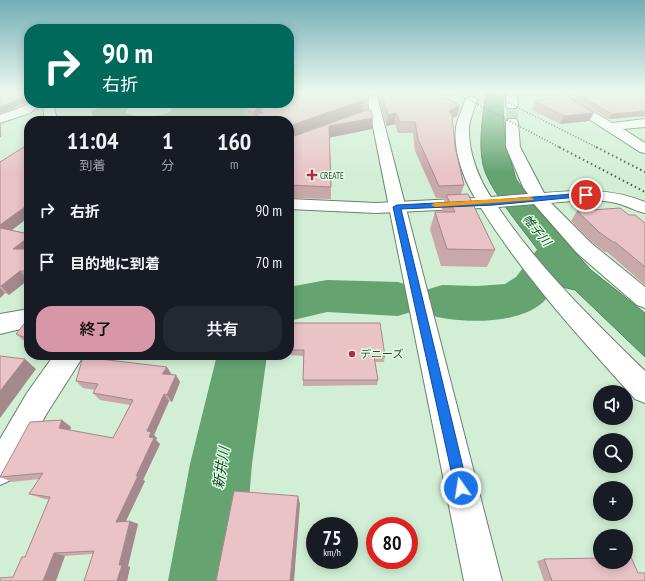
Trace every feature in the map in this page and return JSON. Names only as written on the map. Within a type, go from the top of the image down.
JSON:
[{"type":"main road","points":[[371,119],[397,207],[483,581]]},
{"type":"main road","points":[[464,119],[462,137],[474,183],[491,203],[530,265],[552,291],[645,390]]},
{"type":"main road","points":[[598,119],[645,149]]},
{"type":"main road","points":[[512,122],[513,147],[537,198],[584,248],[645,299]]},
{"type":"main road","points":[[611,127],[645,123]]},
{"type":"main road","points":[[294,204],[370,208],[491,203],[537,198],[598,195],[623,200],[645,208]]},
{"type":"main road","points":[[0,324],[24,319]]},
{"type":"main road","points":[[0,469],[37,403],[66,360]]},
{"type":"water","name":"帷子川","points":[[482,119],[504,119],[505,141],[516,179],[536,208],[591,270],[645,313],[645,357],[575,290],[558,286],[535,260],[543,257],[500,199],[487,175],[483,165],[481,138]]},
{"type":"building","points":[[294,119],[309,119],[294,124]]},
{"type":"building","points":[[342,119],[367,119],[329,126],[331,187],[294,185],[294,136]]},
{"type":"building","points":[[399,119],[452,119],[455,147],[464,185],[439,186],[418,139],[415,122],[400,122]]},
{"type":"building","points":[[24,147],[24,208],[0,225],[0,162]]},
{"type":"building","points":[[468,194],[495,250],[447,249],[435,212],[455,212],[446,195]]},
{"type":"building","points":[[620,208],[629,215],[635,215],[645,223],[645,267],[615,242],[599,232],[577,211]]},
{"type":"building","points":[[0,228],[24,233],[24,241],[13,249],[24,249],[24,271],[20,271],[0,286]]},
{"type":"building","points":[[294,323],[380,323],[385,356],[374,356],[378,380],[303,380],[304,350],[294,350]]},
{"type":"building","points":[[24,324],[24,337],[16,334]]},
{"type":"building","points":[[0,356],[24,359],[24,360],[0,391]]},
{"type":"building","points":[[82,360],[108,360],[167,367],[162,374],[176,375],[167,395],[164,394],[147,431],[151,432],[149,437],[154,438],[116,522],[130,521],[119,565],[122,565],[117,581],[84,581],[94,551],[54,553],[43,581],[0,581],[0,578],[13,577],[22,557],[25,557],[50,497],[29,494],[43,473],[0,477],[30,422],[62,420],[59,428],[113,438],[133,400],[93,393],[98,384],[76,381]]},
{"type":"building","points":[[234,491],[298,496],[290,581],[216,581]]},
{"type":"building","points":[[593,558],[593,569],[633,569],[633,562],[638,573],[645,573],[645,581],[552,581],[544,559]]},
{"type":"waterway","name":"新井川","points":[[442,302],[477,304],[501,302],[523,295],[531,288],[541,275],[556,252]]},
{"type":"waterway","name":"新井川","points":[[294,303],[327,296],[398,299]]},
{"type":"waterway","name":"新井川","points":[[205,581],[221,464],[241,360]]},
{"type":"railway","points":[[506,119],[561,148]]},
{"type":"railway","points":[[541,119],[598,148]]},
{"type":"railway","points":[[559,147],[645,192]]},
{"type":"railway","points":[[596,147],[645,172]]},
{"type":"slow traffic","points":[[435,205],[530,199]]},
{"type":"place","name":"CREATE","points":[[312,175]]},
{"type":"place","name":"デニーズ","points":[[352,354]]},
{"type":"route","points":[[461,488],[397,207],[586,195]]}]
